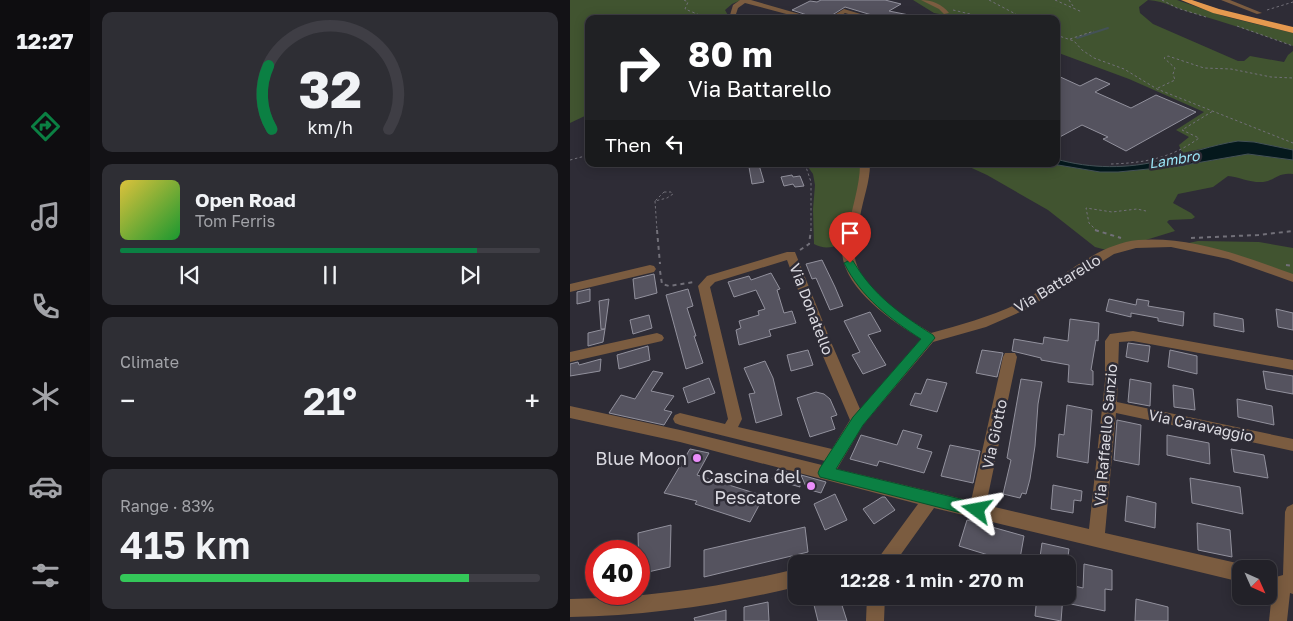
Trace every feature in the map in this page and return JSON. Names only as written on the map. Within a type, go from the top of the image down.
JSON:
[{"type":"highway","points":[[1185,0],[1225,13],[1293,30]]},
{"type":"highway","points":[[1198,0],[1238,13],[1293,26]]},
{"type":"street","points":[[924,0],[943,10]]},
{"type":"street","points":[[1224,0],[1259,13]]},
{"type":"street","points":[[733,15],[733,10],[746,1],[798,15]]},
{"type":"street","points":[[1248,1],[1268,10]]},
{"type":"street","points":[[782,11],[793,5]]},
{"type":"street","points":[[838,15],[844,11],[858,15]]},
{"type":"street","points":[[826,473],[834,456],[858,421],[929,338],[898,319],[875,298],[857,277],[850,263],[848,249],[853,234],[853,224],[864,179],[865,167]]},
{"type":"street","name":"Via Battarello","points":[[929,338],[981,324],[1023,306],[1110,251],[1140,244],[1158,242],[1184,244],[1231,256],[1293,278]]},
{"type":"street","name":"Via Donatello","points":[[711,279],[791,255],[824,342],[858,421]]},
{"type":"street","points":[[570,288],[650,269]]},
{"type":"street","points":[[707,443],[735,419],[704,290],[706,282],[711,279]]},
{"type":"street","name":"Via Raffaello Sanzio","points":[[1096,538],[1109,406],[1112,341],[1118,335],[1164,341],[1293,365]]},
{"type":"street","points":[[570,357],[657,338]]},
{"type":"street","name":"Via Giotto","points":[[977,510],[1010,358]]},
{"type":"street","name":"Via Caravaggio","points":[[1109,406],[1293,445]]},
{"type":"street","points":[[570,412],[707,443],[1232,571]]},
{"type":"street","points":[[680,419],[834,456]]},
{"type":"street","points":[[890,555],[931,499]]},
{"type":"street","points":[[1278,621],[1291,539],[1293,512]]},
{"type":"street","points":[[570,608],[611,608],[743,590],[788,580]]},
{"type":"street","points":[[875,621],[876,605]]},
{"type":"path","points":[[684,0],[688,2],[685,10],[687,12],[704,15]]},
{"type":"path","points":[[989,0],[1017,15]]},
{"type":"path","points":[[1055,0],[1082,12]]},
{"type":"path","points":[[1069,0],[1074,8]]},
{"type":"path","points":[[1162,0],[1177,8],[1212,19]]},
{"type":"path","points":[[1268,10],[1293,2]]},
{"type":"path","points":[[943,10],[970,15]]},
{"type":"path","points":[[1236,25],[1293,46]]},
{"type":"path","points":[[1070,39],[1094,31]]},
{"type":"path","points":[[1060,36],[1070,39],[1094,58],[1124,69],[1157,88],[1293,144]]},
{"type":"path","points":[[1157,88],[1174,80],[1173,74],[1176,68],[1164,58],[1168,56],[1204,68],[1231,69],[1271,78],[1293,78]]},
{"type":"path","points":[[1111,164],[1143,162],[1180,152],[1200,138],[1182,130],[1213,111]]},
{"type":"path","points":[[570,160],[585,156]]},
{"type":"path","points":[[791,255],[806,247],[810,241],[811,182],[805,167]]},
{"type":"path","points":[[664,192],[671,192],[673,194],[667,198],[654,201],[664,192]]},
{"type":"path","points":[[654,201],[662,284],[669,286],[711,279]]},
{"type":"path","points":[[1140,244],[1096,231],[1087,221],[1086,209],[1112,212],[1146,211]]},
{"type":"path","points":[[1189,238],[1258,235],[1293,231]]},
{"type":"green space","points":[[570,0],[741,0],[725,10],[728,15],[585,15],[585,116],[570,123]]},
{"type":"green space","points":[[913,0],[1148,0],[1139,7],[1140,13],[1153,24],[1238,61],[1244,61],[1250,56],[1284,62],[1293,51],[1293,150],[1254,142],[1238,141],[1182,153],[1179,145],[1189,137],[1176,130],[1204,112],[1129,79],[1060,53],[1060,15],[945,15],[934,13]]},
{"type":"green space","points":[[1148,0],[1177,0],[1223,16],[1293,33],[1293,46],[1166,4]]},
{"type":"green space","points":[[1248,154],[1293,160],[1293,174],[1280,175],[1263,182],[1254,182],[1228,176],[1213,187],[1178,194],[1173,203],[1195,217],[1192,219],[1169,220],[1167,222],[1175,231],[1110,251],[1095,247],[1048,210],[970,167],[1060,167],[1060,165],[1100,172],[1118,172],[1179,166]]},
{"type":"green space","points":[[808,167],[864,167],[851,240],[837,246],[828,247],[814,244],[813,209],[815,185],[813,174]]},
{"type":"green space","points":[[1198,241],[1259,242],[1293,248],[1293,278],[1184,244]]},
{"type":"water","name":"Lambro","points":[[1238,141],[1254,142],[1293,150],[1293,160],[1248,154],[1179,166],[1118,172],[1100,172],[1060,165],[1060,160],[1083,165],[1110,167],[1136,165],[1163,160]]},
{"type":"building","points":[[821,0],[885,0],[901,4],[889,11],[909,15],[872,15],[845,7],[832,15],[807,15],[792,10],[810,1],[817,2]]},
{"type":"building","points":[[1060,77],[1080,86],[1096,78],[1110,84],[1095,92],[1131,108],[1156,95],[1196,112],[1126,151],[1103,139],[1108,137],[1082,125],[1060,137]]},
{"type":"building","points":[[749,167],[760,167],[764,182],[752,184]]},
{"type":"building","points":[[792,175],[793,177],[800,176],[804,186],[795,187],[793,184],[784,186],[781,177]]},
{"type":"building","points":[[822,260],[843,306],[830,310],[816,278],[812,279],[806,264]]},
{"type":"building","points":[[771,273],[780,289],[777,290],[784,313],[792,311],[796,323],[769,330],[771,336],[739,345],[736,330],[741,328],[739,321],[759,315],[758,311],[765,309],[756,290],[734,297],[728,282],[749,276],[751,280]]},
{"type":"building","points":[[654,274],[657,293],[635,299],[633,279]]},
{"type":"building","points":[[590,289],[590,301],[577,304],[577,292]]},
{"type":"building","points":[[688,289],[693,306],[687,308],[703,363],[686,369],[666,295]]},
{"type":"building","points":[[609,299],[605,329],[601,329],[599,301]]},
{"type":"building","points":[[1109,299],[1136,305],[1137,299],[1149,301],[1148,306],[1184,312],[1183,326],[1158,321],[1158,318],[1131,313],[1131,317],[1106,311]]},
{"type":"building","points":[[1276,309],[1293,313],[1293,330],[1278,327]]},
{"type":"building","points":[[870,312],[881,331],[868,335],[886,365],[863,374],[852,355],[860,352],[844,321]]},
{"type":"building","points":[[1214,313],[1243,319],[1244,332],[1214,326]]},
{"type":"building","points":[[649,315],[652,328],[633,334],[630,320]]},
{"type":"building","points":[[1070,319],[1099,323],[1098,341],[1096,340],[1091,370],[1093,371],[1093,385],[1068,382],[1069,365],[1041,360],[1041,358],[1012,351],[1014,339],[1043,344],[1044,337],[1068,341]]},
{"type":"building","points":[[605,329],[603,342],[588,346],[588,333]]},
{"type":"building","points":[[1128,343],[1150,346],[1148,362],[1126,357]]},
{"type":"building","points":[[648,346],[650,360],[619,369],[617,355]]},
{"type":"building","points":[[808,350],[813,365],[791,371],[787,355]]},
{"type":"building","points":[[982,350],[1003,353],[997,377],[976,373]]},
{"type":"building","points":[[1170,350],[1197,356],[1197,374],[1168,367]]},
{"type":"building","points":[[601,359],[600,371],[570,376],[570,364],[578,362],[579,365]]},
{"type":"building","points":[[765,361],[773,378],[782,415],[756,423],[749,394],[755,393],[744,368]]},
{"type":"building","points":[[653,371],[663,373],[651,391],[674,396],[664,410],[672,412],[664,425],[609,413],[621,395],[635,399]]},
{"type":"building","points":[[1263,371],[1293,376],[1293,394],[1266,389]]},
{"type":"building","points":[[709,378],[715,393],[688,403],[683,388]]},
{"type":"building","points":[[927,379],[947,383],[937,412],[910,405],[915,393],[921,394]]},
{"type":"building","points":[[1021,379],[1042,382],[1030,479],[1026,494],[1022,493],[1020,498],[1003,494],[1011,460],[1007,458]]},
{"type":"building","points":[[1130,379],[1151,383],[1150,406],[1128,402]]},
{"type":"building","points":[[1173,385],[1193,389],[1195,410],[1174,407]]},
{"type":"building","points":[[816,392],[824,394],[830,399],[837,415],[831,417],[835,429],[810,437],[797,398]]},
{"type":"building","points":[[1237,399],[1272,406],[1274,425],[1238,417]]},
{"type":"building","points":[[1067,405],[1092,410],[1088,463],[1057,457],[1059,434],[1064,435]]},
{"type":"building","points":[[1117,420],[1141,425],[1139,465],[1114,460]]},
{"type":"building","points":[[903,430],[922,435],[917,448],[932,452],[924,473],[879,461],[877,466],[850,459],[861,435],[897,445]]},
{"type":"building","points":[[1167,435],[1209,443],[1210,464],[1167,455]]},
{"type":"building","points":[[950,445],[980,451],[973,483],[941,476]]},
{"type":"building","points":[[690,449],[709,453],[697,475],[764,496],[750,522],[695,504],[697,501],[664,493]]},
{"type":"building","points":[[1231,449],[1264,455],[1268,478],[1234,472]]},
{"type":"building","points":[[778,469],[799,475],[800,487],[772,479]]},
{"type":"building","points":[[801,475],[826,482],[821,493],[807,489]]},
{"type":"building","points":[[1190,478],[1240,487],[1243,514],[1192,503]]},
{"type":"building","points":[[1053,485],[1082,491],[1081,501],[1074,500],[1073,513],[1051,509]]},
{"type":"building","points":[[835,494],[847,520],[825,530],[814,504]]},
{"type":"building","points":[[1127,496],[1156,503],[1155,528],[1125,521]]},
{"type":"building","points":[[885,497],[895,510],[874,524],[863,509]]},
{"type":"building","points":[[967,520],[1024,536],[1021,555],[988,555],[959,546]]},
{"type":"building","points":[[1197,523],[1230,530],[1232,557],[1198,550]]},
{"type":"building","points":[[671,525],[670,567],[650,572],[650,540],[638,540],[638,533]]},
{"type":"building","points":[[805,527],[808,552],[788,555],[788,557],[704,577],[704,550]]},
{"type":"building","points":[[1042,543],[1069,549],[1068,555],[1040,555]]},
{"type":"building","points":[[1084,564],[1112,570],[1112,590],[1105,589],[1105,611],[1076,605],[1076,586],[1083,588]]},
{"type":"building","points":[[1136,599],[1168,607],[1168,621],[1135,621]]},
{"type":"building","points":[[768,602],[769,621],[744,621],[744,607]]},
{"type":"building","points":[[814,605],[842,605],[847,621],[818,621]]},
{"type":"building","points":[[1036,605],[1062,605],[1061,621],[1035,616]]},
{"type":"building","points":[[726,610],[726,621],[695,621],[694,618]]},
{"type":"waterway","points":[[1077,38],[1108,28]]},
{"type":"place","name":"Blue Moon","points":[[697,458]]},
{"type":"place","name":"Cascina del Pescatore","points":[[811,486]]},
{"type":"route","points":[[850,263],[857,277],[875,298],[898,319],[929,338],[916,356],[858,421],[834,456],[826,473],[977,510]]}]
